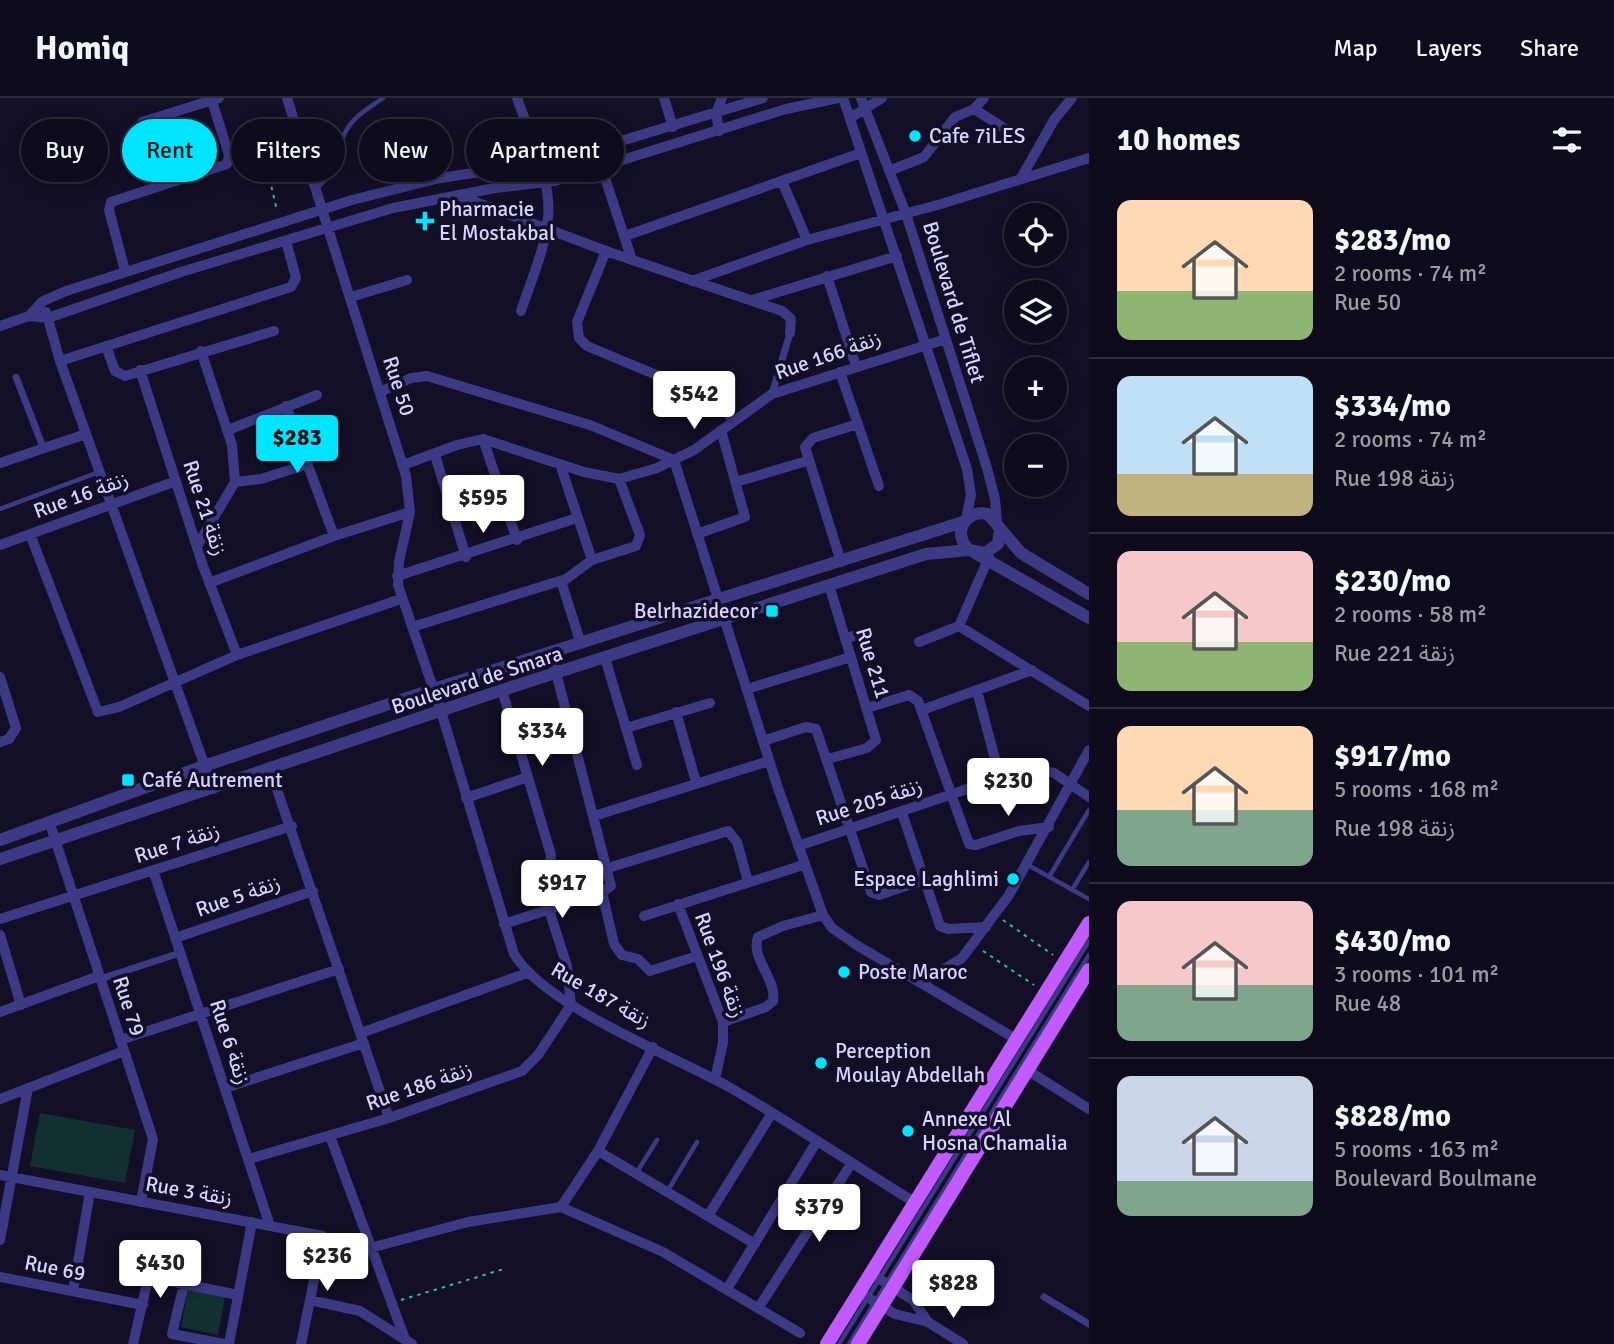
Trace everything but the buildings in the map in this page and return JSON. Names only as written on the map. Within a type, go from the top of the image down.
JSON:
[{"type":"main road","points":[[858,1344],[871,1299],[882,1281],[914,1202],[1089,923]]},
{"type":"main road","points":[[827,1344],[871,1299],[1027,1070],[1089,970]]},
{"type":"street","name":"Rue 50","points":[[287,98],[403,465],[410,512],[397,576],[401,600],[434,689]]},
{"type":"street","points":[[517,98],[524,119]]},
{"type":"street","points":[[664,98],[673,127]]},
{"type":"street","points":[[719,131],[716,113],[722,98]]},
{"type":"street","points":[[624,141],[763,98]]},
{"type":"street","points":[[624,162],[795,106],[840,98]]},
{"type":"street","name":"Boulevard de Tiflet","points":[[840,98],[885,219],[968,476],[971,495],[965,520]]},
{"type":"street","name":"Boulevard de Tiflet","points":[[861,98],[906,214],[995,499],[999,525]]},
{"type":"street","points":[[849,118],[882,98]]},
{"type":"street","points":[[889,171],[924,157],[955,117],[974,109],[984,98]]},
{"type":"street","points":[[125,271],[109,205],[117,197],[228,164],[229,155],[214,99],[151,119]]},
{"type":"street","points":[[1021,178],[1066,100]]},
{"type":"street","points":[[974,109],[1007,130]]},
{"type":"street","points":[[625,236],[861,153]]},
{"type":"street","points":[[692,281],[807,240],[906,214],[1089,158]]},
{"type":"street","points":[[29,316],[43,302],[125,271],[323,209],[440,178],[466,174]]},
{"type":"street","points":[[782,181],[807,240]]},
{"type":"street","points":[[0,326],[29,316],[48,318],[181,272],[404,205],[548,182]]},
{"type":"street","points":[[606,182],[632,260]]},
{"type":"street","points":[[521,311],[546,229],[548,211],[544,183]]},
{"type":"street","points":[[457,195],[606,251],[752,300],[789,316],[790,333],[772,394]]},
{"type":"street","points":[[60,361],[291,287],[296,278],[286,241]]},
{"type":"street","points":[[606,251],[577,322],[579,338],[587,346],[709,397],[733,419]]},
{"type":"street","points":[[752,300],[897,256]]},
{"type":"street","points":[[827,276],[856,366]]},
{"type":"street","points":[[351,297],[407,280]]},
{"type":"street","points":[[43,302],[60,361],[110,505],[213,789]]},
{"type":"street","points":[[106,346],[118,375],[274,331]]},
{"type":"street","name":"Rue 166 زنقة","points":[[619,479],[674,460],[772,394],[946,339]]},
{"type":"street","points":[[197,546],[235,482],[234,458],[228,430],[201,351]]},
{"type":"street","name":"Rue 21 زنقة","points":[[140,370],[209,583],[237,655]]},
{"type":"street","points":[[840,372],[879,486]]},
{"type":"street","points":[[380,392],[411,378],[427,376],[590,425],[674,460],[762,741],[822,915],[838,933],[1016,1038]]},
{"type":"street","points":[[16,377],[43,447]]},
{"type":"street","points":[[228,430],[317,395]]},
{"type":"street","points":[[286,406],[334,536]]},
{"type":"street","points":[[841,562],[807,461],[806,447],[809,440],[858,424]]},
{"type":"street","points":[[697,534],[744,518],[721,430]]},
{"type":"street","points":[[0,463],[86,434]]},
{"type":"street","points":[[403,465],[457,445],[483,439],[560,464],[619,479],[640,542],[633,548],[592,560],[561,581],[412,627]]},
{"type":"street","points":[[483,439],[517,540]]},
{"type":"street","points":[[435,455],[466,557]]},
{"type":"street","points":[[736,482],[807,461]]},
{"type":"street","points":[[235,482],[261,479],[308,464]]},
{"type":"street","points":[[560,464],[592,560]]},
{"type":"street","name":"Rue 16 زنقة","points":[[0,545],[176,481]]},
{"type":"street","points":[[209,583],[334,536],[410,512]]},
{"type":"street","points":[[1089,594],[1021,554],[999,525],[982,513],[965,520],[960,538],[972,552],[989,556],[1089,618]]},
{"type":"street","points":[[397,576],[466,557],[577,519]]},
{"type":"street","name":"Boulevard de Smara","points":[[0,840],[204,766],[434,689],[719,601],[965,520]]},
{"type":"street","points":[[919,642],[959,626],[989,556],[1000,540],[999,525]]},
{"type":"street","points":[[30,534],[98,712],[119,707],[237,655],[401,600]]},
{"type":"street","name":"Boulevard de Smara","points":[[0,859],[502,690],[926,554],[972,552]]},
{"type":"street","points":[[561,581],[581,644]]},
{"type":"street","name":"Rue 211","points":[[828,760],[867,748],[876,740],[829,586]]},
{"type":"street","points":[[959,626],[1089,706]]},
{"type":"street","points":[[845,639],[866,631]]},
{"type":"street","points":[[504,924],[605,890],[612,884],[551,653]]},
{"type":"street","points":[[747,689],[851,657]]},
{"type":"street","points":[[606,658],[637,765]]},
{"type":"street","points":[[922,710],[1032,670]]},
{"type":"street","points":[[0,677],[16,721],[15,733],[0,742]]},
{"type":"street","name":"Rue 187 زنقة","points":[[434,689],[504,924],[514,954],[527,973],[571,1005],[715,1079],[914,1202]]},
{"type":"street","points":[[502,690],[551,855],[542,878],[570,978],[571,1005]]},
{"type":"street","points":[[977,691],[1000,778]]},
{"type":"street","points":[[867,708],[909,695],[915,697],[922,710],[966,839],[971,845],[1019,831],[1048,827]]},
{"type":"street","points":[[626,728],[710,703]]},
{"type":"street","points":[[676,712],[695,782]]},
{"type":"street","points":[[762,741],[813,727],[819,732],[849,829],[873,894],[879,895],[924,880]]},
{"type":"street","points":[[923,982],[954,965],[974,945],[1028,865],[1089,750]]},
{"type":"street","points":[[594,816],[695,782],[769,761]]},
{"type":"street","points":[[270,769],[292,826],[389,1118]]},
{"type":"street","name":"Rue 205 زنقة","points":[[798,846],[1000,778],[1044,769],[1089,797]]},
{"type":"street","points":[[466,798],[528,777]]},
{"type":"street","points":[[902,813],[942,928],[986,927]]},
{"type":"street","name":"Rue 79","points":[[50,824],[153,1139],[153,1153],[141,1202]]},
{"type":"street","name":"Rue 7 زنقة","points":[[0,919],[292,826]]},
{"type":"street","points":[[608,868],[727,831],[737,842],[748,881]]},
{"type":"street","name":"Rue 196 زنقة","points":[[644,916],[803,865]]},
{"type":"street","name":"Rue 6 زنقة","points":[[153,870],[270,1226]]},
{"type":"street","points":[[605,890],[617,950],[625,957],[638,959],[647,970],[655,970],[697,956]]},
{"type":"street","name":"Rue 5 زنقة","points":[[175,938],[313,891]]},
{"type":"street","name":"Rue 196 زنقة","points":[[678,904],[723,1022],[723,1043],[715,1079]]},
{"type":"street","points":[[723,1022],[766,1007],[773,1001],[774,991],[756,945],[758,937],[783,926],[822,915]]},
{"type":"street","points":[[0,935],[21,1005]]},
{"type":"street","points":[[0,1012],[180,953]]},
{"type":"street","points":[[120,1040],[340,969]]},
{"type":"street","points":[[225,1088],[363,1038],[527,973]]},
{"type":"street","name":"Rue 186 زنقة","points":[[249,1159],[389,1118],[522,1071],[538,1055],[571,1005]]},
{"type":"street","points":[[561,1207],[598,1151],[653,1046]]},
{"type":"street","points":[[0,1099],[124,1051]]},
{"type":"street","points":[[1027,1070],[1089,1109]]},
{"type":"street","points":[[0,1240],[28,1088]]},
{"type":"street","points":[[709,1216],[772,1113]]},
{"type":"street","points":[[330,1136],[391,1303],[409,1341]]},
{"type":"street","points":[[727,1289],[817,1142]]},
{"type":"street","points":[[598,1151],[755,1244]]},
{"type":"street","points":[[759,1307],[851,1164]]},
{"type":"street","name":"Rue 3 زنقة","points":[[0,1175],[323,1236],[370,1248]]},
{"type":"street","points":[[73,1291],[90,1192]]},
{"type":"street","points":[[370,1248],[468,1222],[561,1207],[663,1252],[800,1333]]},
{"type":"street","points":[[184,1284],[172,1334],[227,1344],[252,1222]]},
{"type":"street","points":[[301,1344],[323,1236]]},
{"type":"street","points":[[133,1344],[155,1248]]},
{"type":"street","name":"Rue 69","points":[[0,1277],[143,1305]]},
{"type":"street","points":[[149,1277],[238,1295]]},
{"type":"street","points":[[882,1281],[913,1300],[928,1322]]},
{"type":"street","points":[[1044,1297],[1089,1324]]},
{"type":"street","points":[[871,1299],[902,1317],[928,1322],[962,1344]]},
{"type":"street","points":[[310,1300],[360,1311],[409,1341]]},
{"type":"lane","points":[[316,189],[336,165],[347,129],[358,115],[383,98]]},
{"type":"lane","points":[[0,509],[99,472]]},
{"type":"lane","points":[[1049,877],[1089,810]]},
{"type":"lane","points":[[1072,890],[1089,862]]},
{"type":"lane","points":[[1028,865],[1089,899]]},
{"type":"lane","points":[[882,1281],[1089,941]]},
{"type":"lane","points":[[882,1281],[1089,955]]},
{"type":"lane","points":[[636,1174],[657,1140]]},
{"type":"lane","points":[[667,1192],[697,1142]]},
{"type":"lane","points":[[839,1344],[871,1299]]},
{"type":"lane","points":[[849,1344],[871,1299]]},
{"type":"path","points":[[228,164],[264,154],[280,223]]},
{"type":"path","points":[[995,915],[1065,964]]},
{"type":"path","points":[[974,945],[1046,993]]},
{"type":"path","points":[[391,1303],[504,1269]]},
{"type":"green space","points":[[40,1113],[135,1130],[125,1183],[30,1166]]},
{"type":"green space","points":[[188,1290],[225,1297],[218,1335],[181,1327]]},
{"type":"place","name":"Cafe 7iLES","points":[[915,136]]},
{"type":"place","name":"Pharmacie El Mostakbal","points":[[425,221]]},
{"type":"place","name":"Belrhazidecor","points":[[772,611]]},
{"type":"place","name":"Café Autrement","points":[[128,780]]},
{"type":"place","name":"Espace Laghlimi","points":[[1013,879]]},
{"type":"place","name":"Poste Maroc","points":[[844,972]]},
{"type":"place","name":"Perception Moulay Abdellah","points":[[821,1063]]},
{"type":"place","name":"Annexe Al Hosna Chamalia","points":[[908,1131]]}]
